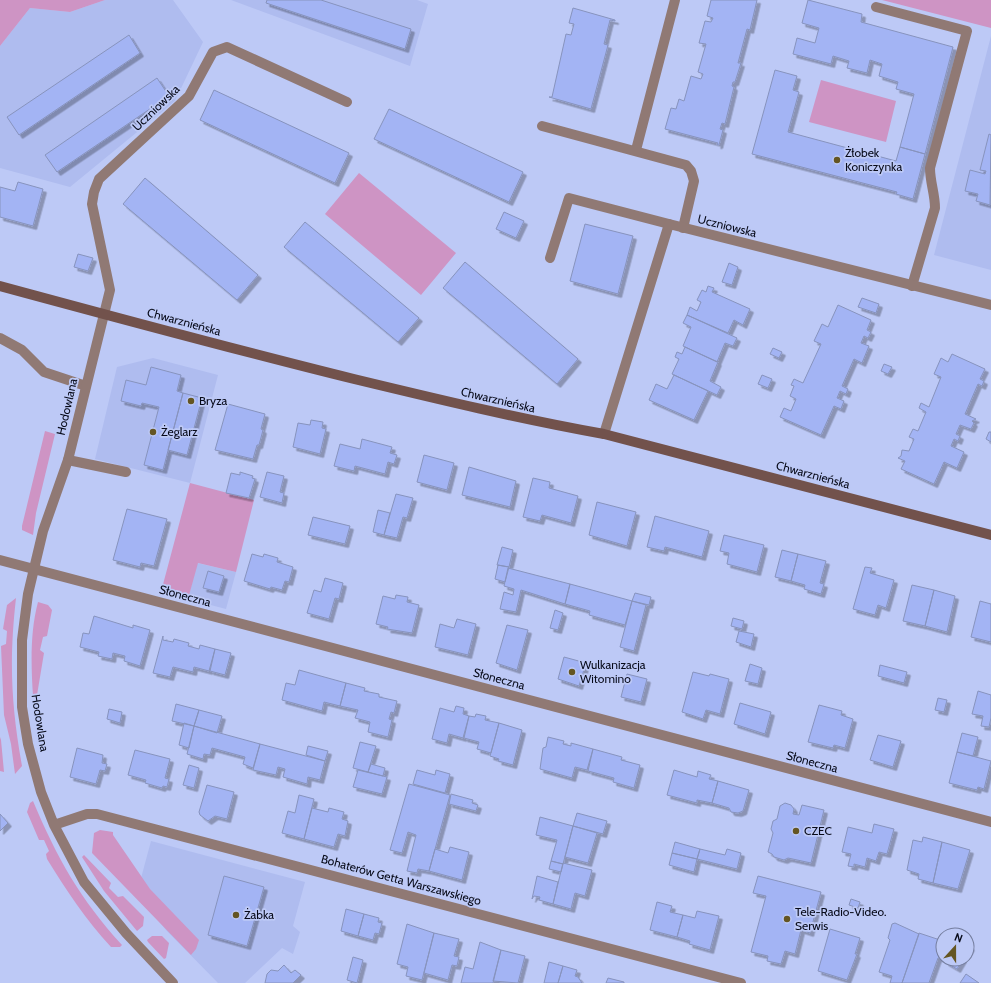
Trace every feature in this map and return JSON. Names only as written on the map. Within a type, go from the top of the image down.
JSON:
[{"type":"main road","name":"Chwarznieńska","points":[[0,286],[248,353],[543,423],[604,434],[991,535]]},
{"type":"street","points":[[636,150],[675,0]]},
{"type":"street","points":[[876,7],[967,31],[930,168],[930,178],[935,196],[935,208],[912,286]]},
{"type":"street","name":"Uczniowska","points":[[103,314],[110,290],[92,204],[99,179],[189,96],[213,52],[227,47],[347,102]]},
{"type":"street","points":[[542,126],[636,150],[686,165],[691,171],[694,181],[683,228]]},
{"type":"street","name":"Uczniowska","points":[[550,258],[569,198],[991,305]]},
{"type":"street","points":[[604,434],[669,224]]},
{"type":"street","name":"Hodowlana","points":[[103,314],[68,460],[43,531],[28,594],[22,640],[22,707],[28,744],[36,775],[54,825],[84,882],[116,922],[173,983]]},
{"type":"street","points":[[0,338],[22,350],[44,372],[86,386]]},
{"type":"street","points":[[68,460],[126,472]]},
{"type":"street","name":"Słoneczna","points":[[0,560],[991,822]]},
{"type":"street","name":"Bohaterów Getta Warszawskiego","points":[[54,825],[86,814],[97,814],[741,983]]},
{"type":"shaded area","points":[[0,0],[105,0],[70,12],[30,8],[0,46]]},
{"type":"shaded area","points":[[105,0],[173,0],[203,42],[175,101],[70,187],[0,168],[0,46],[30,8],[70,12]]},
{"type":"shaded area","points":[[231,0],[417,0],[428,4],[410,66]]},
{"type":"shaded area","points":[[882,0],[991,0],[991,28]]},
{"type":"shaded area","points":[[991,36],[991,270],[934,255]]},
{"type":"shaded area","points":[[821,80],[896,101],[886,142],[809,122]]},
{"type":"shaded area","points":[[359,173],[456,253],[421,295],[325,214]]},
{"type":"shaded area","points":[[153,358],[218,375],[190,483],[95,459],[117,367]]},
{"type":"shaded area","points":[[45,431],[55,434],[36,513],[33,535],[22,530],[22,526]]},
{"type":"shaded area","points":[[190,483],[254,500],[236,572],[198,563],[188,599],[161,592]]},
{"type":"shaded area","points":[[197,563],[236,572],[226,609],[188,599]]},
{"type":"shaded area","points":[[16,598],[12,642],[12,682],[15,723],[22,766],[15,774],[11,744],[4,715],[1,646],[6,644],[7,631],[3,629],[7,605]]},
{"type":"shaded area","points":[[38,602],[48,605],[52,610],[47,636],[43,637],[40,650],[44,653],[37,695],[33,696],[32,637]]},
{"type":"shaded area","points":[[0,737],[1,740],[4,772],[0,771]]},
{"type":"shaded area","points":[[33,801],[51,841],[71,877],[94,911],[122,945],[120,947],[111,947],[93,926],[47,859],[46,854],[49,851],[44,840],[39,840],[27,812],[30,803]]},
{"type":"shaded area","points":[[100,830],[113,832],[113,835],[150,889],[199,940],[196,949],[191,955],[92,853],[94,833]]},
{"type":"shaded area","points":[[151,841],[305,882],[293,926],[300,932],[293,954],[282,948],[245,983],[218,983],[166,930],[137,893]]},
{"type":"shaded area","points":[[84,855],[111,883],[109,888],[118,897],[123,896],[144,917],[143,926],[137,931],[104,891],[82,857]]},
{"type":"shaded area","points":[[152,936],[162,936],[169,943],[166,958],[164,959],[148,942],[147,940]]},
{"type":"building","points":[[267,0],[321,0],[411,29],[405,49],[266,3]]},
{"type":"building","points":[[711,0],[757,0],[750,30],[747,29],[738,63],[741,63],[735,82],[733,82],[732,86],[734,87],[725,124],[722,123],[720,129],[723,130],[719,145],[717,145],[718,143],[665,129],[671,108],[676,109],[679,99],[684,101],[691,76],[701,79],[703,74],[698,72],[706,44],[699,43],[705,21],[711,22],[713,18],[707,16]]},
{"type":"building","points":[[808,0],[862,14],[861,22],[953,47],[925,154],[900,147],[914,94],[896,89],[898,82],[879,76],[882,64],[870,60],[867,73],[847,68],[849,61],[833,56],[831,64],[793,54],[797,38],[815,43],[819,28],[802,23]]},
{"type":"building","points":[[573,8],[615,20],[610,20],[604,44],[608,45],[591,109],[549,97],[552,97],[566,34],[571,35],[574,24],[569,23]]},
{"type":"building","points":[[129,35],[140,53],[19,135],[7,117]]},
{"type":"building","points":[[775,70],[797,76],[793,90],[799,92],[788,132],[896,161],[900,147],[925,154],[913,199],[896,194],[897,192],[752,154]]},
{"type":"building","points":[[157,78],[169,96],[57,172],[45,155]]},
{"type":"building","points":[[214,90],[349,153],[335,183],[200,120]]},
{"type":"building","points":[[389,109],[523,172],[509,202],[374,139]]},
{"type":"building","points":[[989,134],[991,135],[990,205],[976,201],[978,194],[965,191],[970,170],[985,174],[986,171],[980,170]]},
{"type":"building","points":[[145,178],[258,275],[237,300],[123,204]]},
{"type":"building","points":[[18,182],[43,189],[33,226],[0,217],[0,187],[15,191]]},
{"type":"building","points":[[504,212],[524,221],[516,238],[496,229]]},
{"type":"building","points":[[305,222],[419,318],[398,342],[284,247]]},
{"type":"building","points":[[585,224],[633,236],[618,294],[570,281]]},
{"type":"building","points":[[78,254],[93,258],[88,271],[74,267]]},
{"type":"building","points":[[465,262],[578,359],[557,384],[443,288]]},
{"type":"building","points":[[729,263],[738,267],[732,285],[722,282]]},
{"type":"building","points":[[708,286],[714,288],[712,292],[750,309],[743,325],[734,320],[728,333],[687,315],[690,307],[697,311],[701,302],[697,300],[702,290],[706,292]]},
{"type":"building","points":[[862,298],[879,304],[876,313],[858,307]]},
{"type":"building","points":[[838,305],[871,320],[867,330],[871,332],[868,338],[864,336],[861,343],[869,346],[862,363],[854,359],[842,386],[848,389],[846,394],[840,391],[837,398],[844,401],[841,409],[834,406],[821,435],[780,417],[784,408],[791,411],[796,399],[790,396],[794,386],[791,385],[794,379],[803,383],[821,344],[814,341],[822,324],[828,327]]},
{"type":"building","points":[[687,315],[737,338],[733,346],[725,343],[717,362],[683,346],[691,327],[683,323]]},
{"type":"building","points":[[685,347],[718,362],[710,381],[721,387],[717,395],[672,374],[679,359],[675,357],[677,352],[682,354]]},
{"type":"building","points":[[773,348],[782,352],[779,358],[770,354]]},
{"type":"building","points":[[952,354],[985,369],[980,379],[984,381],[982,386],[978,384],[965,414],[976,419],[972,421],[974,423],[971,429],[960,425],[956,434],[960,436],[958,441],[954,439],[951,446],[964,452],[957,468],[944,462],[934,484],[901,469],[905,461],[898,458],[901,456],[902,450],[909,451],[914,439],[909,437],[913,429],[918,431],[926,412],[919,408],[921,403],[929,407],[941,377],[934,374],[941,358],[948,362]]},
{"type":"building","points":[[884,364],[892,367],[888,374],[881,371]]},
{"type":"building","points":[[151,367],[181,375],[177,391],[183,393],[163,470],[144,465],[159,407],[142,403],[141,406],[121,401],[126,380],[146,385]]},
{"type":"building","points":[[674,375],[708,391],[694,420],[649,400],[656,384],[667,389]]},
{"type":"building","points":[[762,375],[772,379],[768,388],[758,384]]},
{"type":"building","points":[[183,393],[202,398],[187,455],[168,450]]},
{"type":"building","points":[[228,404],[265,414],[259,445],[257,445],[253,459],[215,450]]},
{"type":"building","points":[[311,420],[323,422],[322,428],[326,429],[320,454],[293,447],[298,423],[310,425]]},
{"type":"building","points":[[989,432],[991,432],[991,442],[986,439]]},
{"type":"building","points":[[362,439],[392,447],[390,453],[397,455],[394,464],[388,462],[385,474],[355,466],[354,471],[334,466],[340,444],[360,449]]},
{"type":"building","points":[[424,455],[454,463],[447,490],[417,482]]},
{"type":"building","points":[[469,467],[516,481],[510,507],[462,495]]},
{"type":"building","points":[[240,472],[253,476],[252,478],[255,479],[249,498],[226,493],[231,473],[240,475]]},
{"type":"building","points":[[267,472],[284,476],[280,492],[284,493],[282,503],[260,497]]},
{"type":"building","points":[[533,478],[550,482],[549,488],[578,496],[571,523],[542,515],[540,521],[523,517]]},
{"type":"building","points":[[396,494],[413,498],[407,518],[403,517],[397,538],[384,535]]},
{"type":"building","points":[[597,502],[636,512],[627,546],[589,535]]},
{"type":"building","points":[[127,509],[167,519],[154,566],[141,563],[140,567],[113,560]]},
{"type":"building","points":[[378,510],[390,513],[384,535],[373,532]]},
{"type":"building","points":[[655,516],[709,531],[702,557],[665,547],[664,551],[647,547]]},
{"type":"building","points":[[313,517],[350,526],[345,544],[308,535]]},
{"type":"building","points":[[724,535],[764,545],[757,572],[727,564],[729,553],[720,551]]},
{"type":"building","points":[[502,547],[513,550],[509,567],[497,565]]},
{"type":"building","points":[[782,550],[798,554],[791,581],[775,577]]},
{"type":"building","points":[[252,554],[263,557],[264,554],[278,558],[277,562],[293,567],[289,582],[285,581],[282,590],[271,587],[270,589],[244,581]]},
{"type":"building","points":[[798,554],[826,561],[820,583],[824,584],[821,594],[804,589],[805,585],[791,581]]},
{"type":"building","points":[[498,565],[509,567],[505,582],[495,579]]},
{"type":"building","points":[[865,567],[872,568],[870,573],[894,580],[886,608],[878,605],[875,615],[853,609]]},
{"type":"building","points":[[508,568],[570,584],[565,604],[521,590],[516,612],[500,609],[504,592],[513,595],[514,589],[504,586]]},
{"type":"building","points":[[208,571],[224,576],[219,592],[203,588]]},
{"type":"building","points":[[325,578],[343,583],[339,599],[335,598],[329,619],[307,613],[314,590],[321,592]]},
{"type":"building","points":[[570,584],[632,601],[625,625],[589,615],[590,611],[565,604]]},
{"type":"building","points":[[912,585],[934,590],[925,626],[903,621]]},
{"type":"building","points":[[934,590],[955,596],[947,632],[925,626]]},
{"type":"building","points":[[635,593],[651,597],[649,605],[632,601]]},
{"type":"building","points":[[396,595],[408,597],[407,602],[419,605],[412,633],[387,629],[388,627],[376,624],[383,596],[395,599]]},
{"type":"building","points":[[632,601],[646,605],[634,651],[620,647]]},
{"type":"building","points":[[980,601],[991,604],[991,642],[971,637]]},
{"type":"building","points":[[555,610],[563,613],[558,630],[550,628]]},
{"type":"building","points":[[94,616],[133,628],[133,625],[150,630],[140,666],[124,661],[125,656],[113,653],[112,659],[98,656],[99,652],[80,647],[83,633],[89,634]]},
{"type":"building","points":[[733,618],[744,621],[742,629],[731,626]]},
{"type":"building","points":[[457,619],[476,624],[468,655],[435,647],[440,624],[454,628]]},
{"type":"building","points":[[507,625],[528,630],[517,670],[496,663]]},
{"type":"building","points":[[739,631],[754,634],[751,647],[736,642]]},
{"type":"building","points":[[163,636],[163,640],[173,642],[174,639],[189,643],[188,646],[199,649],[200,645],[215,649],[209,671],[194,667],[193,672],[173,667],[170,677],[153,673]]},
{"type":"building","points":[[215,649],[231,653],[225,675],[210,671]]},
{"type":"building","points":[[564,657],[586,663],[579,686],[558,679]]},
{"type":"building","points":[[750,664],[762,668],[758,684],[745,681]]},
{"type":"building","points":[[880,665],[907,672],[904,683],[878,676]]},
{"type":"building","points":[[299,670],[346,683],[340,706],[324,702],[322,711],[282,700],[286,683],[295,685]]},
{"type":"building","points":[[693,672],[709,676],[710,674],[729,679],[720,714],[706,710],[703,719],[682,712]]},
{"type":"building","points":[[627,674],[647,679],[641,702],[621,697]]},
{"type":"building","points":[[346,683],[365,688],[364,691],[379,694],[379,697],[397,701],[394,713],[391,712],[389,719],[392,720],[388,737],[368,732],[370,722],[355,718],[358,710],[340,706]]},
{"type":"building","points":[[978,691],[991,695],[991,718],[989,727],[981,726],[983,716],[972,714]]},
{"type":"building","points":[[938,698],[947,700],[944,712],[935,710]]},
{"type":"building","points":[[740,703],[771,712],[765,734],[734,724]]},
{"type":"building","points":[[176,704],[199,710],[194,726],[172,721]]},
{"type":"building","points":[[819,705],[842,711],[841,715],[853,719],[845,748],[834,745],[833,748],[808,742]]},
{"type":"building","points":[[456,706],[464,708],[463,714],[469,716],[463,738],[449,734],[447,743],[432,739],[440,708],[454,712]]},
{"type":"building","points":[[109,709],[122,712],[120,723],[107,719]]},
{"type":"building","points":[[199,710],[222,716],[217,733],[194,726]]},
{"type":"building","points":[[476,714],[486,716],[485,720],[499,723],[491,753],[477,749],[479,742],[464,738],[469,716],[475,717]]},
{"type":"building","points":[[184,723],[194,726],[189,748],[179,745]]},
{"type":"building","points":[[499,723],[522,730],[513,765],[498,761],[499,759],[490,756]]},
{"type":"building","points":[[194,726],[260,744],[253,768],[243,764],[245,757],[212,748],[210,755],[204,754],[203,759],[187,754]]},
{"type":"building","points":[[962,733],[978,737],[973,756],[957,752]]},
{"type":"building","points":[[878,735],[901,741],[893,767],[870,760]]},
{"type":"building","points":[[548,737],[564,741],[563,744],[571,746],[571,743],[593,749],[587,770],[575,767],[572,778],[540,769],[543,748],[546,747]]},
{"type":"building","points":[[360,742],[376,746],[368,772],[353,768]]},
{"type":"building","points":[[260,744],[325,761],[320,780],[308,777],[307,784],[283,777],[285,769],[278,767],[276,775],[253,770]]},
{"type":"building","points":[[308,746],[328,751],[325,761],[306,755]]},
{"type":"building","points":[[77,748],[103,755],[102,763],[107,764],[105,771],[100,770],[96,784],[70,777]]},
{"type":"building","points":[[593,749],[622,757],[621,760],[640,765],[634,788],[613,782],[614,778],[588,771]]},
{"type":"building","points":[[135,750],[170,759],[165,778],[169,779],[167,787],[163,786],[162,788],[145,783],[146,780],[128,775]]},
{"type":"building","points":[[957,752],[991,761],[984,789],[978,787],[977,790],[949,783]]},
{"type":"building","points":[[371,764],[385,768],[383,776],[368,772]]},
{"type":"building","points":[[189,765],[199,768],[194,788],[183,785]]},
{"type":"building","points":[[358,770],[387,777],[382,794],[353,787]]},
{"type":"building","points":[[417,770],[435,775],[436,770],[450,774],[445,793],[413,784]]},
{"type":"building","points":[[674,770],[697,777],[698,771],[711,775],[709,779],[718,781],[712,803],[697,800],[697,803],[667,795]]},
{"type":"building","points":[[718,781],[749,790],[743,811],[738,813],[731,812],[729,808],[712,803]]},
{"type":"building","points":[[409,784],[450,795],[429,871],[418,869],[417,873],[407,871],[416,835],[408,832],[402,853],[390,850]]},
{"type":"building","points":[[207,785],[234,792],[227,819],[215,816],[208,821],[200,815],[199,812]]},
{"type":"building","points":[[451,794],[473,800],[472,803],[478,805],[476,811],[449,804]]},
{"type":"building","points":[[299,795],[314,799],[304,839],[282,833],[288,811],[295,813]]},
{"type":"building","points":[[785,803],[791,805],[794,809],[793,814],[799,815],[802,805],[824,810],[811,863],[788,858],[784,860],[774,857],[768,852],[773,833],[771,829],[773,821],[777,819],[780,806]]},
{"type":"building","points":[[312,808],[328,812],[329,808],[344,812],[342,819],[348,821],[345,836],[338,834],[334,847],[304,839]]},
{"type":"building","points":[[577,813],[607,821],[603,834],[573,826]]},
{"type":"building","points":[[0,814],[8,823],[0,831]]},
{"type":"building","points":[[540,817],[573,826],[563,864],[551,861],[557,840],[536,835]]},
{"type":"building","points":[[874,824],[894,829],[887,854],[879,852],[876,861],[867,858],[865,867],[854,864],[854,867],[848,866],[851,854],[842,852],[848,827],[872,833]]},
{"type":"building","points":[[573,826],[597,833],[588,863],[565,857]]},
{"type":"building","points":[[923,837],[942,842],[933,883],[918,879],[919,874],[907,870],[913,840],[922,842]]},
{"type":"building","points":[[675,842],[700,849],[697,859],[672,853]]},
{"type":"building","points":[[942,842],[970,850],[958,889],[933,883]]},
{"type":"building","points":[[450,847],[469,852],[462,880],[429,871],[435,849],[448,853]]},
{"type":"building","points":[[700,849],[725,855],[727,849],[741,853],[737,869],[697,859]]},
{"type":"building","points":[[672,853],[697,859],[694,872],[669,865]]},
{"type":"building","points":[[551,861],[563,864],[561,872],[549,869]]},
{"type":"building","points":[[563,863],[592,870],[585,896],[575,893],[571,909],[553,904]]},
{"type":"building","points":[[224,876],[264,887],[247,946],[208,935]]},
{"type":"building","points":[[537,876],[558,882],[553,904],[539,900],[540,897],[534,896],[532,899]]},
{"type":"building","name":"Tele-Radio-Video. Serwis","points":[[758,876],[821,892],[810,933],[801,930],[795,954],[785,951],[781,964],[767,961],[768,956],[751,952],[766,896],[753,893]]},
{"type":"building","points":[[851,899],[860,902],[858,908],[849,905]]},
{"type":"building","points":[[657,902],[672,906],[670,912],[683,915],[677,937],[650,930]]},
{"type":"building","points":[[346,909],[364,914],[358,936],[341,931]]},
{"type":"building","points":[[697,911],[719,916],[710,950],[689,944],[690,941],[677,937],[683,915],[695,918]]},
{"type":"building","points":[[364,914],[379,918],[378,922],[382,923],[379,934],[375,933],[373,940],[358,936]]},
{"type":"building","points":[[895,923],[919,934],[902,983],[890,983],[892,976],[879,972],[890,940],[888,938],[892,924]]},
{"type":"building","points":[[407,924],[434,933],[422,980],[406,976],[408,967],[397,964]]},
{"type":"building","points":[[830,929],[860,938],[855,954],[857,954],[847,980],[818,971]]},
{"type":"building","points":[[434,933],[459,939],[454,956],[459,957],[457,966],[452,965],[448,980],[424,973]]},
{"type":"building","points":[[919,933],[935,938],[935,966],[929,983],[902,983]]},
{"type":"building","points":[[480,942],[501,950],[493,983],[461,983],[465,967],[473,969]]},
{"type":"building","points":[[501,950],[525,956],[518,983],[493,981]]},
{"type":"building","points":[[353,957],[363,960],[357,983],[347,980]]},
{"type":"building","points":[[549,962],[563,966],[558,983],[544,983]]},
{"type":"building","points":[[284,965],[291,973],[295,970],[301,975],[293,983],[265,983],[267,974],[271,970],[278,971]]},
{"type":"building","points":[[563,966],[577,970],[575,976],[578,977],[582,983],[558,983]]},
{"type":"building","points":[[966,974],[979,983],[960,983]]},
{"type":"building","points":[[608,978],[624,982],[624,983],[606,983]]},
{"type":"place","name":"Żłobek Koniczynka","points":[[837,160]]},
{"type":"place","name":"Bryza","points":[[191,401]]},
{"type":"place","name":"Żeglarz","points":[[153,432]]},
{"type":"place","name":"Wulkanizacja Witomino","points":[[572,672]]},
{"type":"place","name":"CZEC","points":[[796,831]]},
{"type":"place","name":"Żabka","points":[[236,915]]},
{"type":"place","name":"Tele-Radio-Video. Serwis","points":[[787,919]]}]
